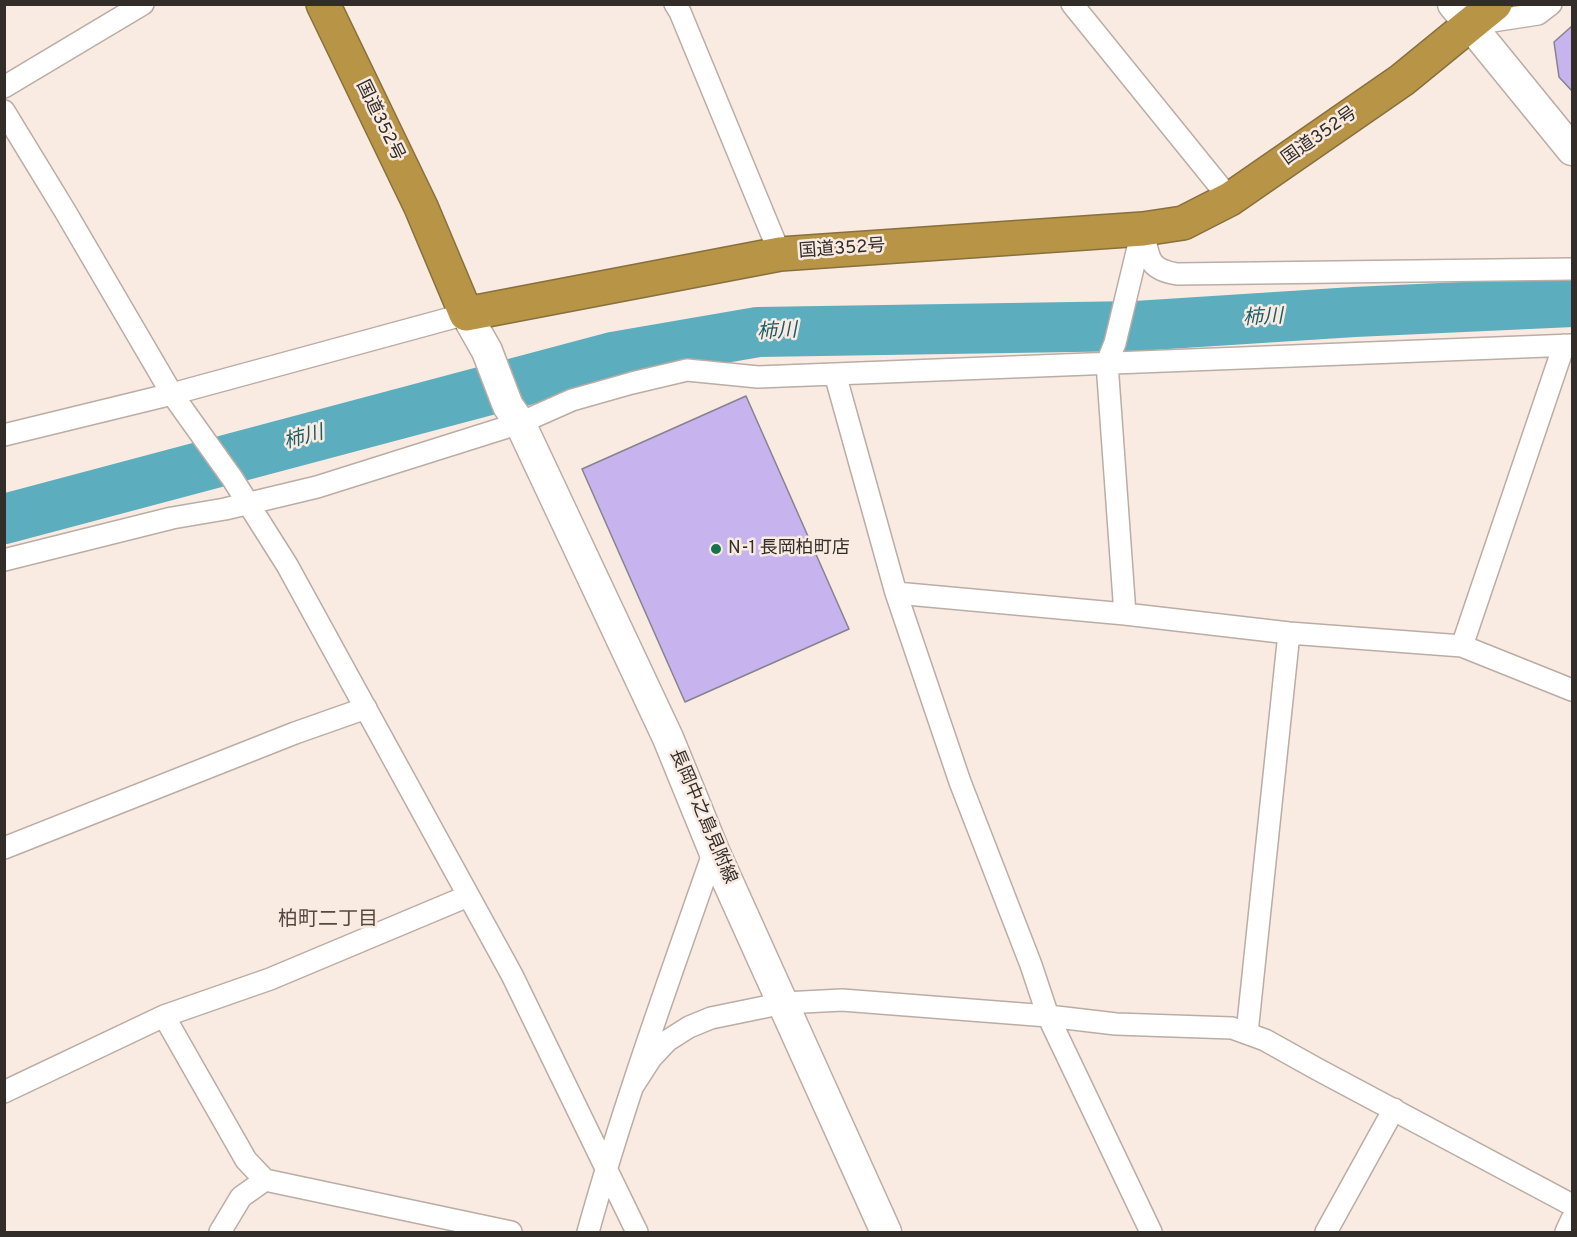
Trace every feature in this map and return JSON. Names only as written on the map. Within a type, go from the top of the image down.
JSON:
[{"type":"highway","name":"国道352号","points":[[323,4],[421,207],[466,314],[780,254],[1143,229],[1183,223],[1230,199],[1402,80],[1466,11],[1495,4]]},
{"type":"main road","points":[[1466,11],[1572,150]]},
{"type":"main road","name":"長岡中之島見附線","points":[[466,314],[487,351],[514,415],[668,738],[714,851],[886,1233]]},
{"type":"street","points":[[4,87],[143,4]]},
{"type":"street","points":[[1072,4],[1230,199]]},
{"type":"street","points":[[1466,11],[1538,14],[1551,4]]},
{"type":"street","points":[[682,7],[780,254]]},
{"type":"street","points":[[4,111],[66,211],[172,394],[232,478],[287,565],[512,975],[637,1233]]},
{"type":"street","points":[[1143,229],[1150,261],[1160,271],[1177,274],[1572,269]]},
{"type":"street","points":[[1125,614],[1107,363],[1115,343],[1143,229]]},
{"type":"street","points":[[4,435],[172,394],[466,314]]},
{"type":"street","points":[[4,560],[172,518],[249,504],[316,487],[514,415],[687,370],[758,377],[1568,345],[1462,646]]},
{"type":"street","points":[[835,374],[896,592],[960,782],[1031,965],[1048,1016],[1151,1233]]},
{"type":"street","points":[[896,592],[1125,614],[1289,633],[1462,646],[1572,690]]},
{"type":"street","points":[[1247,1033],[1289,633]]},
{"type":"street","points":[[4,848],[295,733],[366,708]]},
{"type":"street","points":[[588,1233],[606,1168],[633,1086],[714,851]]},
{"type":"street","points":[[4,1092],[164,1016],[270,979],[468,896]]},
{"type":"street","points":[[633,1086],[651,1058],[667,1041],[689,1027],[711,1018],[784,1003],[842,1000],[1048,1016],[1116,1024],[1232,1028],[1265,1040],[1572,1205]]},
{"type":"street","points":[[164,1016],[246,1160],[265,1180],[511,1233]]},
{"type":"street","points":[[1326,1233],[1395,1109]]},
{"type":"street","points":[[220,1233],[241,1197],[265,1180]]},
{"type":"street","points":[[1566,1233],[1572,1220]]},
{"type":"building","points":[[1572,26],[1572,91],[1559,77],[1554,42]]},
{"type":"building","name":"N-1 長岡柏町店","points":[[746,396],[849,629],[685,702],[582,469]]},
{"type":"waterway","name":"柿川","points":[[4,519],[613,357],[758,332],[1136,326],[1354,312],[1572,302]]},
{"type":"place","name":"N-1 長岡柏町店","points":[[716,549]]},
{"type":"district","name":"柏町二丁目","points":[[328,921]]}]
